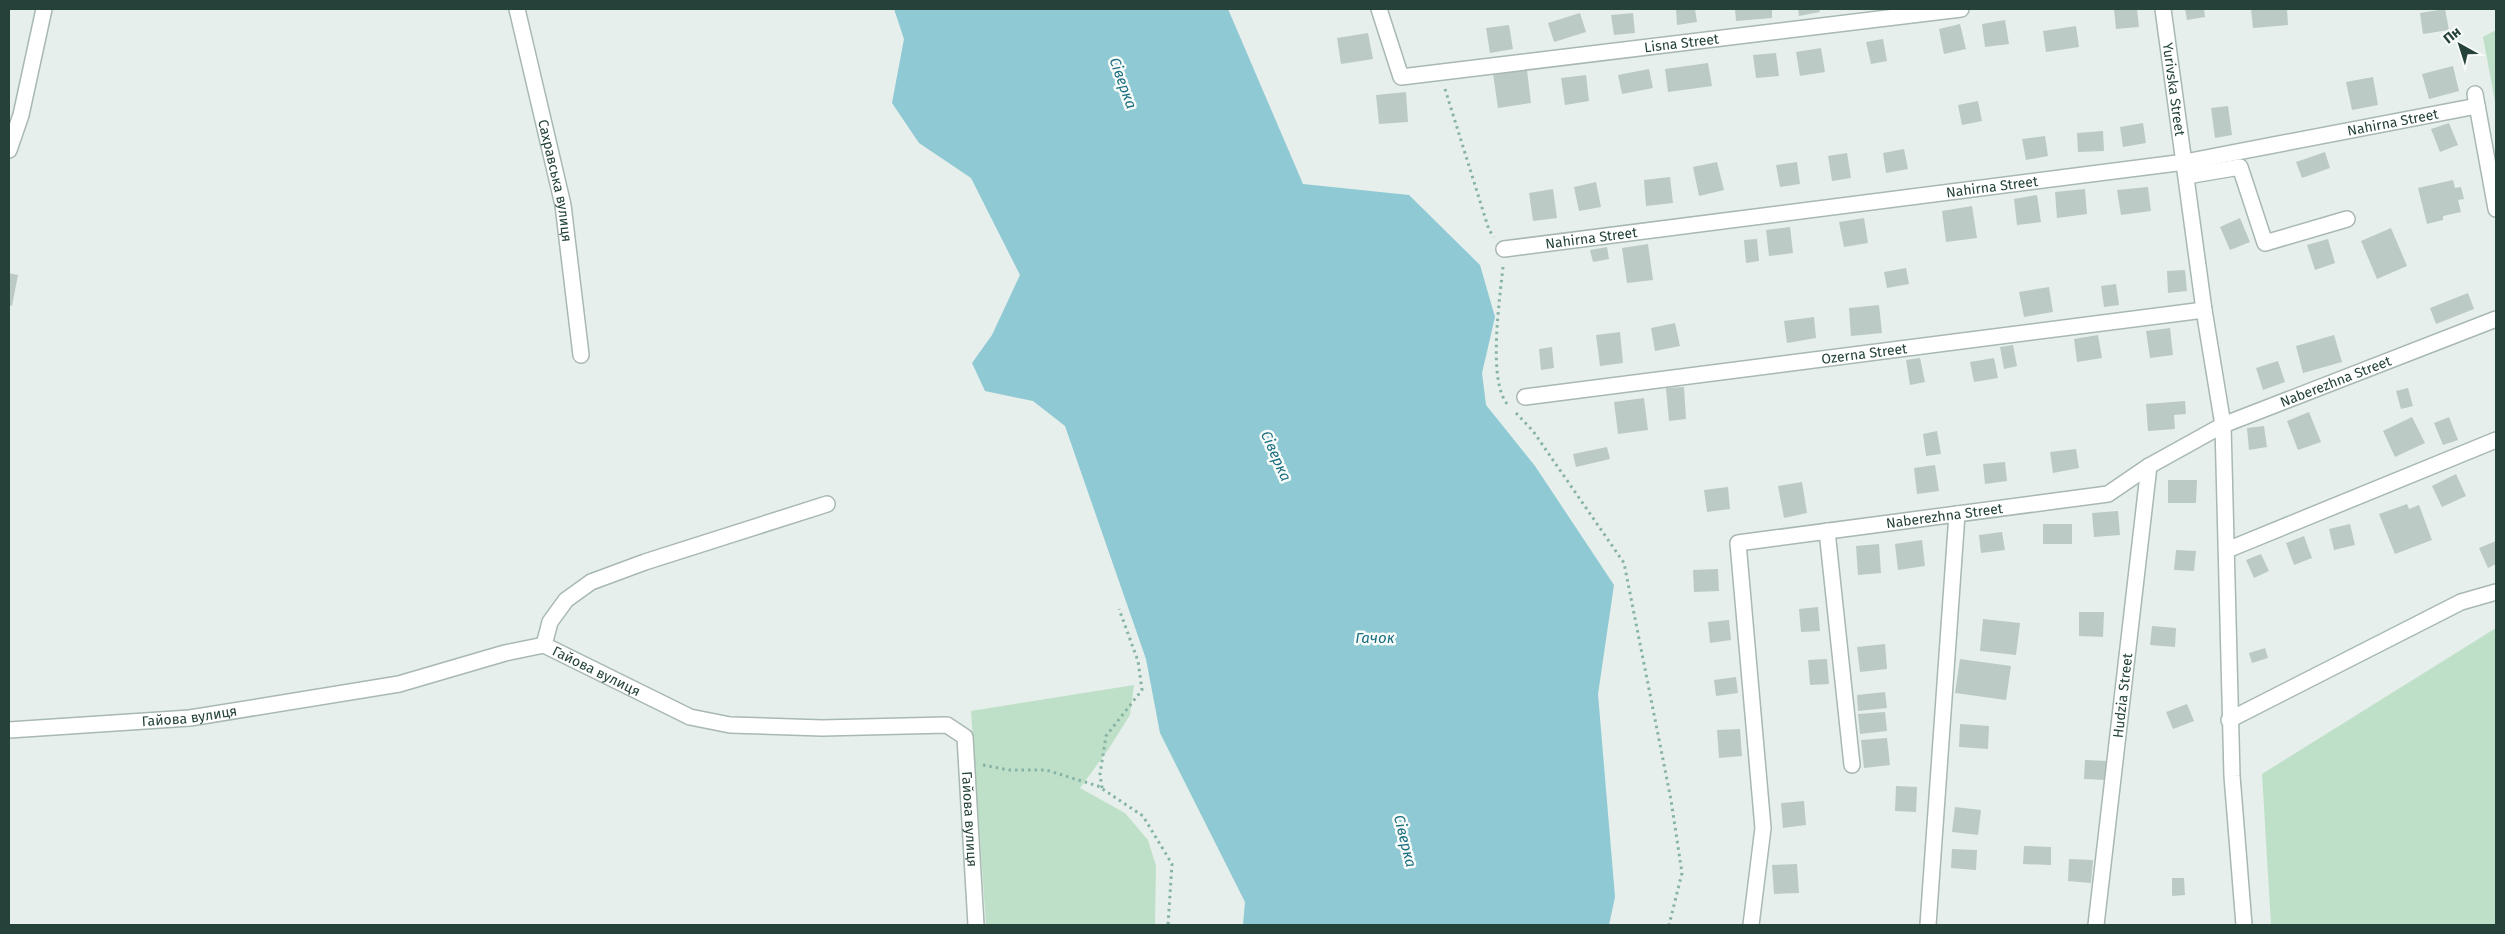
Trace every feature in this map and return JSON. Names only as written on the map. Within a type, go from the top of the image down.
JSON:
[{"type":"street","points":[[9,150],[21,115],[44,9]]},
{"type":"street","name":"Сахравська вулиця","points":[[516,9],[564,205],[581,355]]},
{"type":"street","name":"Lisna Street","points":[[1379,9],[1401,77],[1961,9]]},
{"type":"street","name":"Yurivska Street","points":[[2163,9],[2204,310],[2223,425],[2229,720],[2234,812],[2244,925]]},
{"type":"street","name":"Nahirna Street","points":[[1504,249],[2186,169],[2476,100],[2496,210]]},
{"type":"street","points":[[2186,169],[2240,167],[2265,243],[2347,219]]},
{"type":"street","name":"Ozerna Street","points":[[1525,396],[2204,310]]},
{"type":"street","name":"Naberezhna Street","points":[[1752,925],[1764,828],[1738,543],[2108,494],[2149,466],[2223,425],[2496,319]]},
{"type":"street","points":[[2227,550],[2496,440]]},
{"type":"street","name":"Hudzia Street","points":[[2096,925],[2149,466]]},
{"type":"street","points":[[544,645],[550,622],[566,600],[591,582],[645,562],[827,504]]},
{"type":"street","points":[[1928,925],[1957,514]]},
{"type":"street","points":[[1827,531],[1852,765]]},
{"type":"street","points":[[2229,720],[2461,602],[2496,592]]},
{"type":"street","name":"Гайова вулиця","points":[[9,730],[190,718],[399,684],[505,653],[544,645],[690,717],[730,725],[822,728],[947,725],[965,737],[976,925]]},
{"type":"path","points":[[1440,73],[1489,230],[1504,249],[1497,366],[1502,397],[1533,431],[1624,563],[1671,800],[1682,873],[1669,925]]},
{"type":"path","points":[[1102,789],[1100,774],[1106,736],[1142,690],[1138,661],[1119,609]]},
{"type":"path","points":[[966,759],[988,767],[1009,770],[1046,770],[1102,789],[1143,816],[1172,864],[1168,925]]},
{"type":"green space","points":[[2496,30],[2496,107],[2483,37]]},
{"type":"green space","points":[[2496,628],[2496,925],[2271,925],[2262,774]]},
{"type":"green space","points":[[1134,685],[1130,715],[1108,750],[1080,788],[1125,813],[1148,840],[1156,866],[1155,925],[986,925],[971,711]]},
{"type":"water","name":"Гачок","points":[[894,9],[1228,9],[1303,184],[1409,195],[1480,265],[1495,317],[1482,373],[1486,405],[1535,466],[1614,585],[1598,694],[1615,897],[1609,925],[1243,925],[1245,902],[1160,733],[1146,659],[1065,426],[1033,401],[985,391],[972,363],[992,335],[1020,275],[971,178],[919,143],[892,103],[904,39]]},
{"type":"building","points":[[1676,9],[1695,9],[1697,22],[1677,25]]},
{"type":"building","points":[[1735,9],[1772,9],[1772,18],[1736,21]]},
{"type":"building","points":[[1798,9],[1819,9],[1820,12],[1799,16]]},
{"type":"building","points":[[2114,9],[2137,9],[2139,27],[2116,29]]},
{"type":"building","points":[[2185,9],[2204,9],[2205,17],[2187,20]]},
{"type":"building","points":[[2251,9],[2287,9],[2288,25],[2253,28]]},
{"type":"building","points":[[2445,9],[2449,30],[2423,34],[2420,13]]},
{"type":"building","points":[[1580,13],[1586,32],[1554,42],[1548,23]]},
{"type":"building","points":[[1633,13],[1635,33],[1614,35],[1611,15]]},
{"type":"building","points":[[2005,20],[2009,44],[1985,47],[1982,24]]},
{"type":"building","points":[[1960,24],[1966,49],[1944,54],[1939,29]]},
{"type":"building","points":[[1509,25],[1513,49],[1490,53],[1486,28]]},
{"type":"building","points":[[2076,26],[2079,47],[2046,52],[2043,31]]},
{"type":"building","points":[[1368,33],[1373,59],[1341,64],[1337,38]]},
{"type":"building","points":[[1883,39],[1887,61],[1871,64],[1866,42]]},
{"type":"building","points":[[1821,48],[1825,72],[1800,76],[1796,52]]},
{"type":"building","points":[[1776,53],[1779,76],[1756,78],[1753,55]]},
{"type":"building","points":[[1708,63],[1712,86],[1668,92],[1665,69]]},
{"type":"building","points":[[2453,66],[2459,91],[2429,99],[2422,74]]},
{"type":"building","points":[[1649,69],[1653,88],[1622,94],[1618,75]]},
{"type":"building","points":[[1527,70],[1531,103],[1498,108],[1493,74]]},
{"type":"building","points":[[1586,75],[1589,101],[1565,105],[1561,78]]},
{"type":"building","points":[[2373,77],[2378,105],[2352,110],[2346,82]]},
{"type":"building","points":[[1406,92],[1408,122],[1379,124],[1376,95]]},
{"type":"building","points":[[1978,101],[1982,121],[1962,125],[1958,105]]},
{"type":"building","points":[[2228,106],[2232,135],[2215,138],[2211,108]]},
{"type":"building","points":[[2143,123],[2146,143],[2123,147],[2120,127]]},
{"type":"building","points":[[2449,123],[2458,145],[2440,152],[2431,129]]},
{"type":"building","points":[[2103,131],[2104,151],[2078,152],[2077,133]]},
{"type":"building","points":[[2045,136],[2048,156],[2026,160],[2022,139]]},
{"type":"building","points":[[1904,149],[1908,169],[1886,173],[1883,153]]},
{"type":"building","points":[[2325,152],[2330,168],[2302,178],[2296,162]]},
{"type":"building","points":[[1847,153],[1851,178],[1832,181],[1828,156]]},
{"type":"building","points":[[1717,162],[1724,190],[1699,196],[1693,167]]},
{"type":"building","points":[[1797,162],[1800,184],[1780,187],[1776,165]]},
{"type":"building","points":[[1670,177],[1673,203],[1646,206],[1644,180]]},
{"type":"building","points":[[2453,180],[2455,188],[2461,187],[2464,199],[2458,200],[2461,212],[2443,216],[2443,220],[2427,224],[2418,188]]},
{"type":"building","points":[[1596,182],[1601,207],[1579,211],[1574,187]]},
{"type":"building","points":[[2148,187],[2151,211],[2121,215],[2117,190]]},
{"type":"building","points":[[1553,189],[1557,218],[1533,221],[1529,193]]},
{"type":"building","points":[[2085,189],[2087,214],[2057,218],[2055,192]]},
{"type":"building","points":[[2037,195],[2041,222],[2017,225],[2014,199]]},
{"type":"building","points":[[1972,206],[1977,238],[1946,242],[1942,211]]},
{"type":"building","points":[[1864,218],[1868,243],[1844,247],[1839,222]]},
{"type":"building","points":[[2240,218],[2250,242],[2230,250],[2220,227]]},
{"type":"building","points":[[1790,227],[1793,253],[1769,256],[1766,230]]},
{"type":"building","points":[[2391,228],[2407,266],[2377,279],[2361,241]]},
{"type":"building","points":[[1757,239],[1759,261],[1746,263],[1744,240]]},
{"type":"building","points":[[2328,239],[2335,263],[2315,270],[2307,245]]},
{"type":"building","points":[[1648,244],[1653,280],[1627,283],[1622,248]]},
{"type":"building","points":[[1607,247],[1609,259],[1593,262],[1590,250]]},
{"type":"building","points":[[1906,268],[1909,284],[1887,288],[1884,272]]},
{"type":"building","points":[[2185,270],[2187,291],[2168,293],[2167,271]]},
{"type":"building","points":[[9,273],[18,275],[12,306],[9,305]]},
{"type":"building","points":[[2116,284],[2119,305],[2104,307],[2101,286]]},
{"type":"building","points":[[2049,287],[2053,312],[2024,317],[2019,292]]},
{"type":"building","points":[[2468,293],[2474,309],[2436,324],[2430,308]]},
{"type":"building","points":[[1879,305],[1882,333],[1851,336],[1849,308]]},
{"type":"building","points":[[1814,317],[1816,338],[1787,343],[1784,321]]},
{"type":"building","points":[[1675,323],[1680,346],[1655,351],[1651,328]]},
{"type":"building","points":[[2170,328],[2173,355],[2150,358],[2146,331]]},
{"type":"building","points":[[1620,332],[1623,363],[1600,366],[1596,335]]},
{"type":"building","points":[[2098,335],[2102,358],[2077,362],[2074,339]]},
{"type":"building","points":[[2334,335],[2342,362],[2303,373],[2296,346]]},
{"type":"building","points":[[2013,345],[2017,366],[2004,369],[2000,347]]},
{"type":"building","points":[[1552,347],[1554,368],[1541,370],[1539,349]]},
{"type":"building","points":[[1920,358],[1925,382],[1910,385],[1906,360]]},
{"type":"building","points":[[1994,358],[1998,378],[1974,382],[1970,362]]},
{"type":"building","points":[[2278,361],[2285,382],[2263,390],[2256,368]]},
{"type":"building","points":[[1684,387],[1686,419],[1669,421],[1666,388]]},
{"type":"building","points":[[2408,388],[2413,406],[2401,409],[2396,391]]},
{"type":"building","points":[[1644,398],[1648,430],[1618,434],[1614,402]]},
{"type":"building","points":[[2185,401],[2186,414],[2174,415],[2175,429],[2148,431],[2146,404]]},
{"type":"building","points":[[2309,412],[2321,442],[2298,450],[2287,421]]},
{"type":"building","points":[[2412,417],[2425,443],[2395,457],[2383,431]]},
{"type":"building","points":[[2449,417],[2458,440],[2443,445],[2434,423]]},
{"type":"building","points":[[2264,426],[2267,447],[2249,450],[2247,428]]},
{"type":"building","points":[[1937,431],[1941,454],[1926,456],[1923,434]]},
{"type":"building","points":[[1607,447],[1610,459],[1576,467],[1573,454]]},
{"type":"building","points":[[2076,449],[2079,468],[2053,473],[2050,452]]},
{"type":"building","points":[[2005,462],[2007,481],[1985,484],[1983,464]]},
{"type":"building","points":[[1935,465],[1939,491],[1917,494],[1914,468]]},
{"type":"building","points":[[2456,474],[2466,496],[2442,507],[2432,486]]},
{"type":"building","points":[[2168,480],[2197,480],[2196,503],[2168,503]]},
{"type":"building","points":[[1802,482],[1807,513],[1784,518],[1778,486]]},
{"type":"building","points":[[1728,487],[1730,509],[1707,512],[1704,490]]},
{"type":"building","points":[[2407,504],[2409,509],[2419,505],[2432,540],[2395,554],[2379,514]]},
{"type":"building","points":[[2118,511],[2120,535],[2094,537],[2092,513]]},
{"type":"building","points":[[2043,524],[2072,524],[2072,544],[2043,544]]},
{"type":"building","points":[[2350,524],[2355,545],[2334,550],[2329,529]]},
{"type":"building","points":[[2002,532],[2005,550],[1981,553],[1979,535]]},
{"type":"building","points":[[2304,536],[2312,558],[2294,565],[2286,543]]},
{"type":"building","points":[[1922,540],[1925,566],[1898,570],[1895,544]]},
{"type":"building","points":[[2496,541],[2496,564],[2488,568],[2479,548]]},
{"type":"building","points":[[1879,544],[1881,573],[1858,575],[1856,546]]},
{"type":"building","points":[[2176,550],[2196,551],[2194,571],[2174,570]]},
{"type":"building","points":[[2261,554],[2269,571],[2254,578],[2246,560]]},
{"type":"building","points":[[1718,569],[1719,591],[1694,592],[1693,570]]},
{"type":"building","points":[[1818,607],[1820,631],[1801,632],[1799,609]]},
{"type":"building","points":[[2079,612],[2104,612],[2103,637],[2079,636]]},
{"type":"building","points":[[1983,619],[2020,623],[2016,655],[1980,651]]},
{"type":"building","points":[[1729,620],[1731,640],[1710,643],[1708,622]]},
{"type":"building","points":[[2152,626],[2176,628],[2175,647],[2150,645]]},
{"type":"building","points":[[1885,644],[1887,669],[1860,672],[1857,647]]},
{"type":"building","points":[[2265,648],[2268,658],[2252,663],[2249,653]]},
{"type":"building","points":[[1827,659],[1829,684],[1810,685],[1808,660]]},
{"type":"building","points":[[1960,659],[2011,666],[2006,700],[1955,693]]},
{"type":"building","points":[[1736,677],[1738,693],[1716,696],[1714,680]]},
{"type":"building","points":[[1885,692],[1887,708],[1858,711],[1857,695]]},
{"type":"building","points":[[2187,704],[2194,721],[2173,729],[2166,712]]},
{"type":"building","points":[[1885,712],[1887,731],[1860,734],[1858,714]]},
{"type":"building","points":[[1960,724],[1989,726],[1988,749],[1959,747]]},
{"type":"building","points":[[1740,729],[1742,756],[1719,758],[1717,730]]},
{"type":"building","points":[[1887,738],[1890,765],[1864,768],[1861,740]]},
{"type":"building","points":[[2085,760],[2107,761],[2106,780],[2084,779]]},
{"type":"building","points":[[1896,786],[1917,787],[1916,812],[1895,811]]},
{"type":"building","points":[[1804,801],[1806,825],[1783,828],[1781,803]]},
{"type":"building","points":[[1955,807],[1981,810],[1978,835],[1952,832]]},
{"type":"building","points":[[2024,846],[2051,847],[2051,865],[2023,864]]},
{"type":"building","points":[[1952,849],[1977,850],[1976,870],[1951,868]]},
{"type":"building","points":[[2069,859],[2093,860],[2091,883],[2068,881]]},
{"type":"building","points":[[1797,864],[1799,893],[1774,894],[1772,865]]},
{"type":"building","points":[[2172,878],[2184,878],[2185,895],[2172,896]]},
{"type":"water label","name":"Сіверка","points":[[1123,83]]},
{"type":"water label","name":"Сіверка","points":[[1276,456]]},
{"type":"water label","name":"Сіверка","points":[[1405,841]]}]
